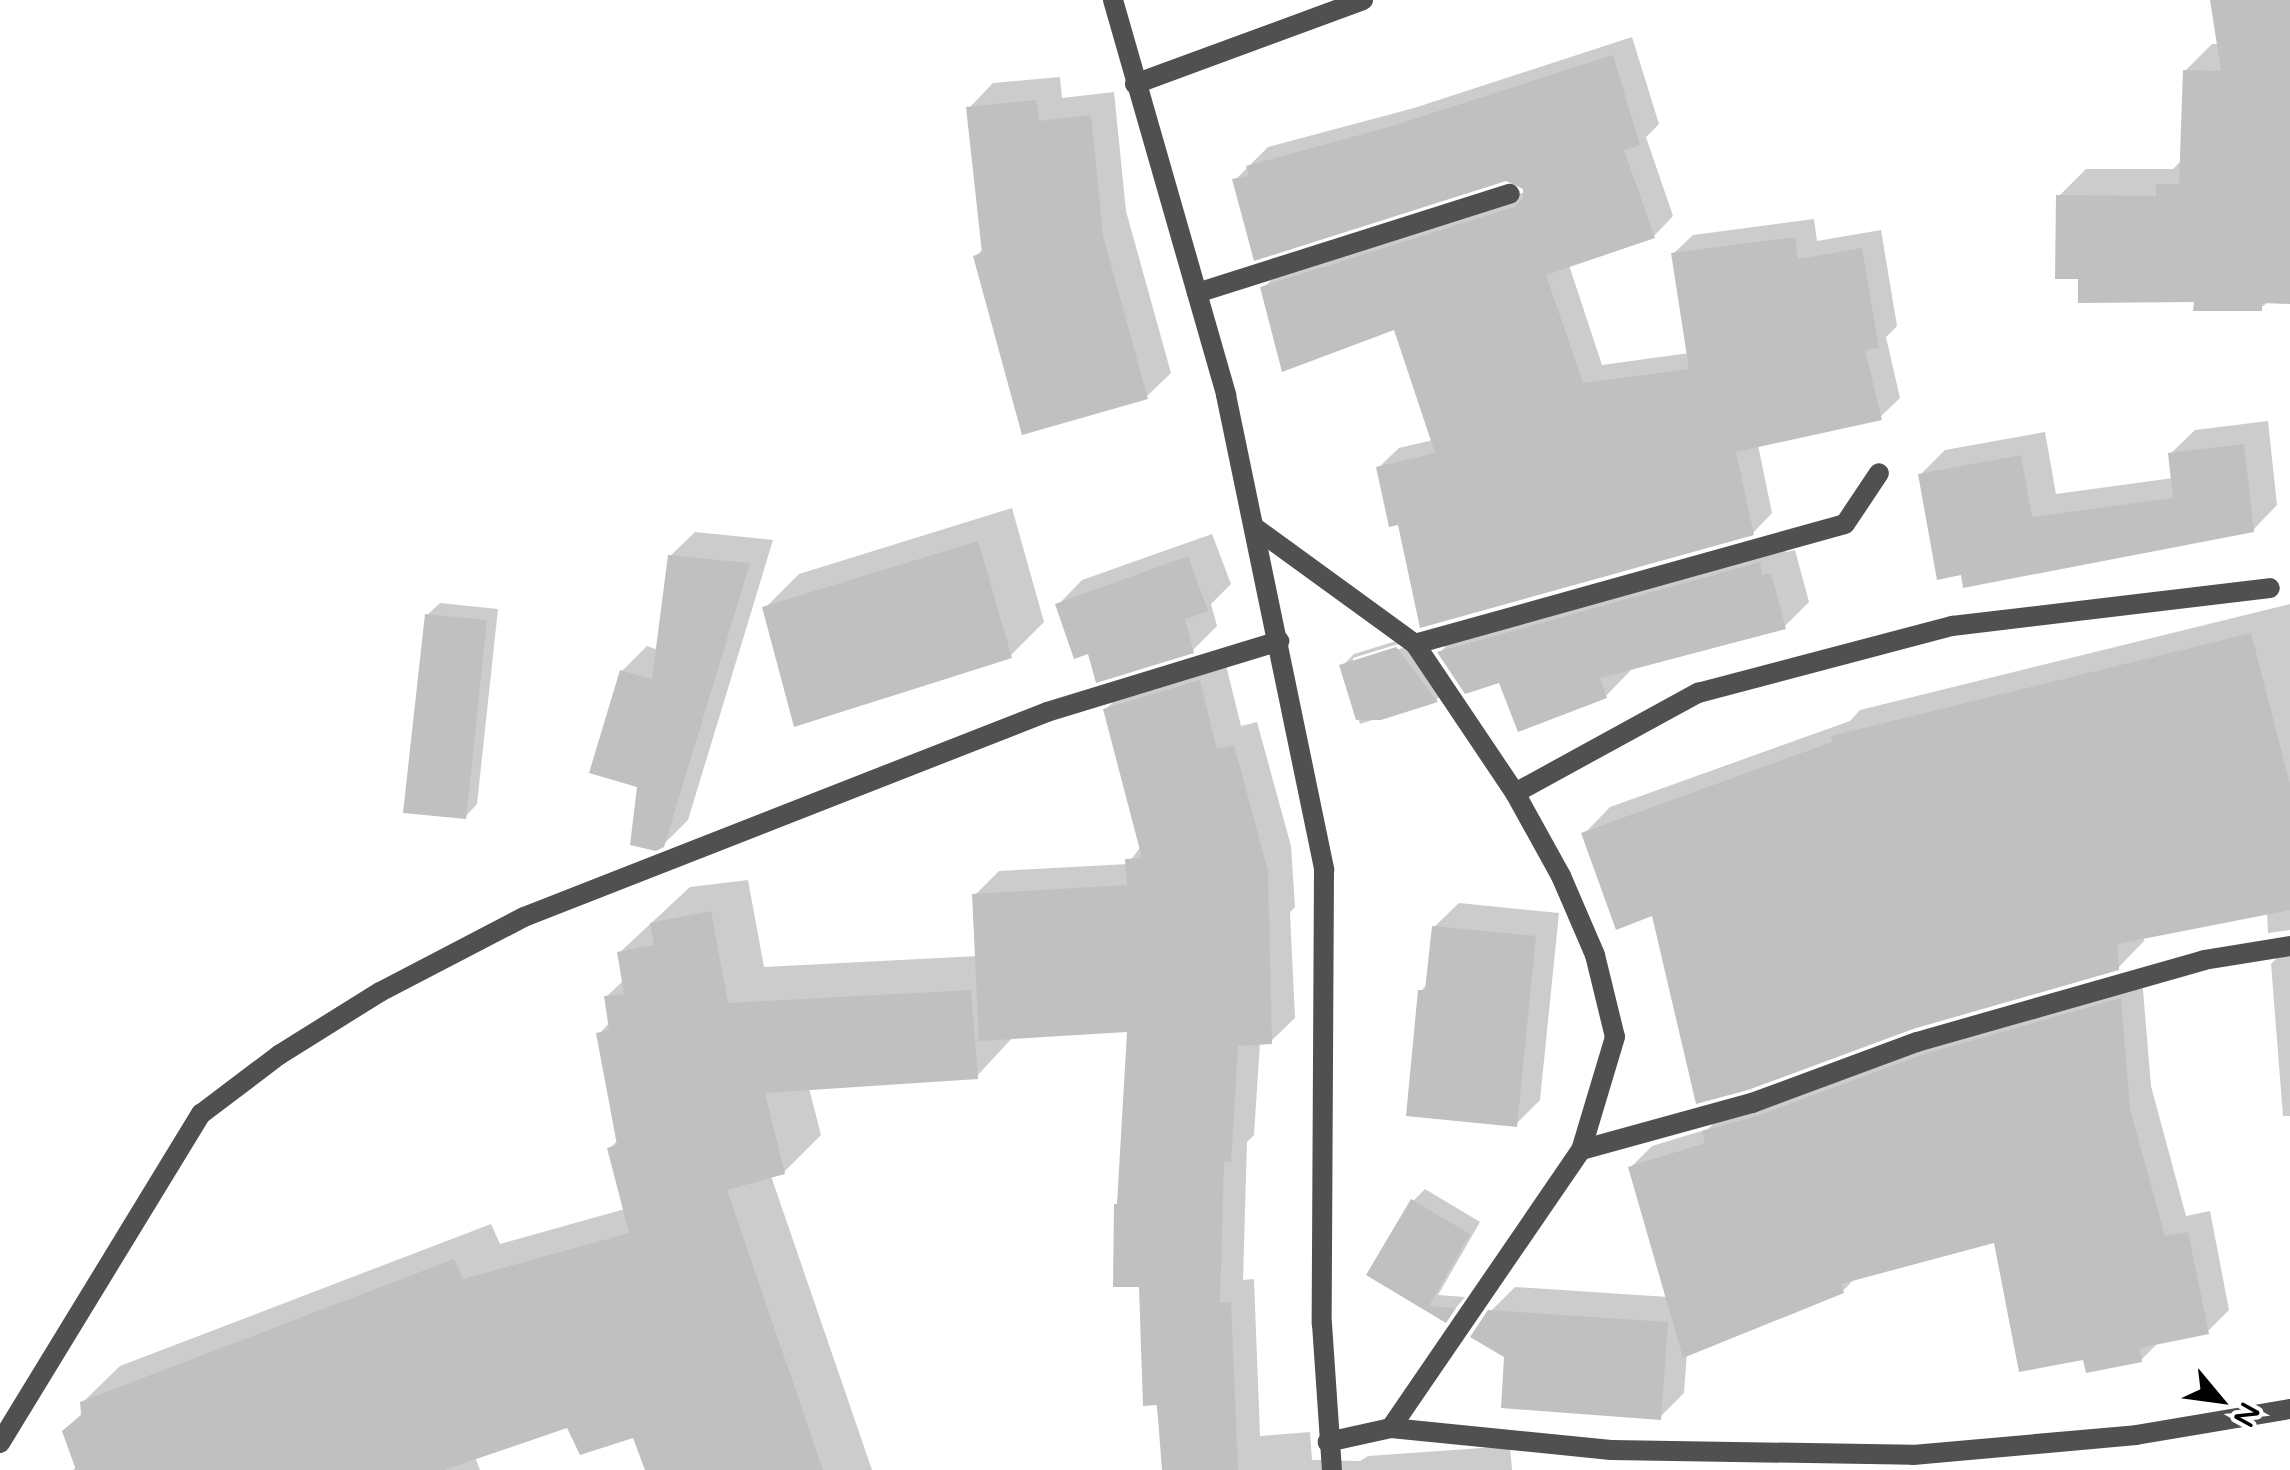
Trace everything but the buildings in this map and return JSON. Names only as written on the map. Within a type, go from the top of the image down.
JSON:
[{"type":"street","points":[[1113,0],[1226,395],[1324,870],[1322,1324],[1332,1470]]},
{"type":"street","points":[[1135,84],[1363,0]]},
{"type":"street","points":[[1196,293],[1510,194]]},
{"type":"street","points":[[1416,644],[1846,524],[1879,473]]},
{"type":"street","points":[[1254,527],[1416,644],[1515,793],[1562,876],[1595,956],[1615,1037],[1581,1150],[1391,1428]]},
{"type":"street","points":[[1515,793],[1698,692],[1952,626],[2270,588]]},
{"type":"street","points":[[0,1443],[201,1114],[280,1055],[380,992],[524,918],[1048,712],[1278,641]]},
{"type":"street","points":[[1581,1150],[1752,1103],[1936,1036],[2204,960],[2290,946]]},
{"type":"street","points":[[1328,1442],[1391,1428],[1611,1450],[1913,1455],[2136,1435],[2290,1408]]},
{"type":"street","points":[[1611,1450],[1622,1470]]}]
